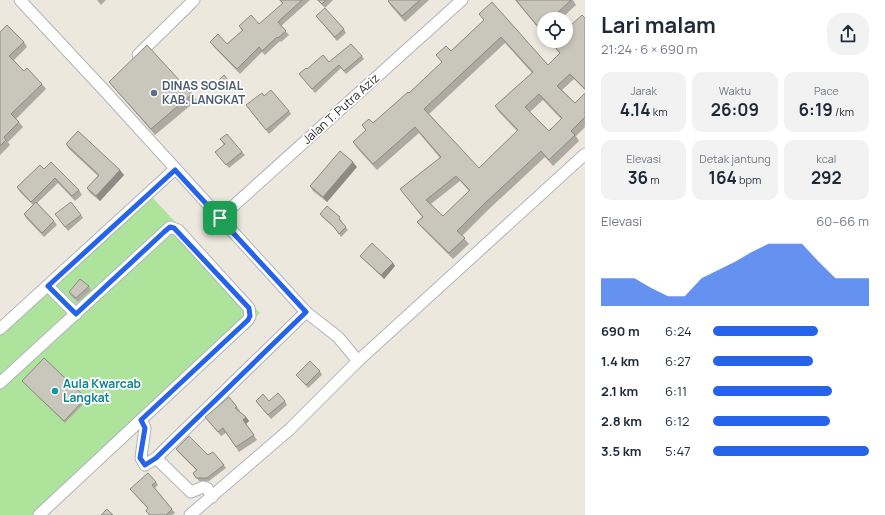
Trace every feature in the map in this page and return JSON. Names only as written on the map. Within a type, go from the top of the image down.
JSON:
[{"type":"street","points":[[20,0],[106,86],[175,170],[306,312],[338,337],[358,360]]},
{"type":"street","points":[[132,61],[194,0]]},
{"type":"street","name":"Jalan T. Putra Aziz","points":[[220,218],[462,0]]},
{"type":"street","points":[[190,515],[290,429],[358,360],[585,154]]},
{"type":"street","points":[[0,329],[175,170]]},
{"type":"street","points":[[0,383],[170,227],[178,230],[249,308],[250,316],[248,320],[39,515]]},
{"type":"street","points":[[48,286],[76,314]]},
{"type":"street","points":[[141,420],[145,428],[140,458],[145,465],[156,458],[306,312]]},
{"type":"street","points":[[156,458],[190,492],[203,487],[206,488],[212,497]]},
{"type":"green space","points":[[151,196],[260,313],[46,515],[0,515],[0,334]]},
{"type":"building","points":[[280,0],[302,0],[278,22],[286,31],[262,51],[259,47],[237,69],[210,42],[218,34],[227,44],[243,30],[239,26],[251,15],[259,24],[283,3]]},
{"type":"building","points":[[318,0],[326,0],[322,4]]},
{"type":"building","points":[[420,0],[402,16],[388,1]]},
{"type":"building","points":[[516,0],[571,0],[558,12],[537,12],[537,26]]},
{"type":"building","points":[[492,2],[548,65],[560,53],[556,48],[573,48],[573,23],[582,15],[585,18],[585,89],[570,74],[557,86],[575,103],[585,93],[585,117],[571,131],[575,135],[549,160],[541,151],[457,231],[465,238],[449,253],[417,222],[423,217],[400,189],[441,157],[415,127],[373,164],[353,142],[366,130],[362,125],[369,119],[373,123],[408,92],[409,93],[442,62],[436,55],[446,46],[451,51],[484,20],[479,14]],"holes":[[[501,37],[533,72],[495,106],[518,130],[479,168],[424,109]],[[539,94],[562,118],[549,131],[525,107]],[[456,176],[470,190],[443,216],[426,200]]]},
{"type":"building","points":[[325,8],[344,29],[335,37],[316,16]]},
{"type":"building","points":[[7,25],[24,42],[9,56],[24,71],[27,68],[42,84],[11,114],[19,122],[4,137],[6,140],[0,146],[0,32]]},
{"type":"building","points":[[351,44],[362,56],[344,71],[339,65],[312,89],[299,74],[323,55],[329,62]]},
{"type":"building","name":"DINAS SOSIAL KAB. LANGKAT","points":[[147,45],[192,94],[151,129],[109,82]]},
{"type":"building","points":[[224,75],[229,81],[223,87],[218,81]]},
{"type":"building","points":[[271,90],[289,111],[266,130],[246,105],[262,93],[264,96]]},
{"type":"building","points":[[78,131],[120,170],[96,196],[87,188],[99,175],[66,144]]},
{"type":"building","points":[[227,134],[242,152],[226,165],[215,152],[225,144],[220,139]]},
{"type":"building","points":[[340,151],[353,162],[323,197],[310,186]]},
{"type":"building","points":[[51,162],[79,190],[72,196],[55,178],[31,202],[17,187],[40,165],[44,169]]},
{"type":"building","points":[[36,202],[54,221],[42,233],[24,214]]},
{"type":"building","points":[[71,202],[81,215],[65,227],[55,214]]},
{"type":"building","points":[[327,206],[340,217],[339,219],[346,227],[339,234],[320,214]]},
{"type":"building","points":[[372,243],[393,263],[381,275],[360,256]]},
{"type":"building","points":[[80,279],[89,286],[76,298],[69,292]]},
{"type":"building","name":"Aula Kwarcab Langkat","points":[[44,358],[86,398],[64,421],[22,381]]},
{"type":"building","points":[[310,361],[320,371],[306,385],[296,375]]},
{"type":"building","points":[[278,393],[285,401],[268,415],[256,401],[263,394],[269,401]]},
{"type":"building","points":[[229,397],[237,407],[235,408],[246,417],[243,420],[254,435],[236,447],[223,428],[218,432],[205,417]]},
{"type":"building","points":[[189,436],[208,455],[213,452],[224,465],[207,478],[196,478],[193,473],[197,470],[176,449]]},
{"type":"building","points":[[148,473],[156,482],[152,485],[172,509],[166,515],[150,515],[146,511],[148,508],[130,489]]},
{"type":"building","points":[[107,509],[113,515],[101,515]]},
{"type":"place","name":"DINAS SOSIAL KAB. LANGKAT","points":[[154,93]]},
{"type":"place","name":"Aula Kwarcab Langkat","points":[[55,391]]},
{"type":"route","points":[[175,170],[220,218],[306,312],[156,458],[145,465],[140,458],[145,428],[141,420],[248,320],[251,312],[249,308],[178,230],[170,227],[76,314],[48,286],[175,170]]}]
